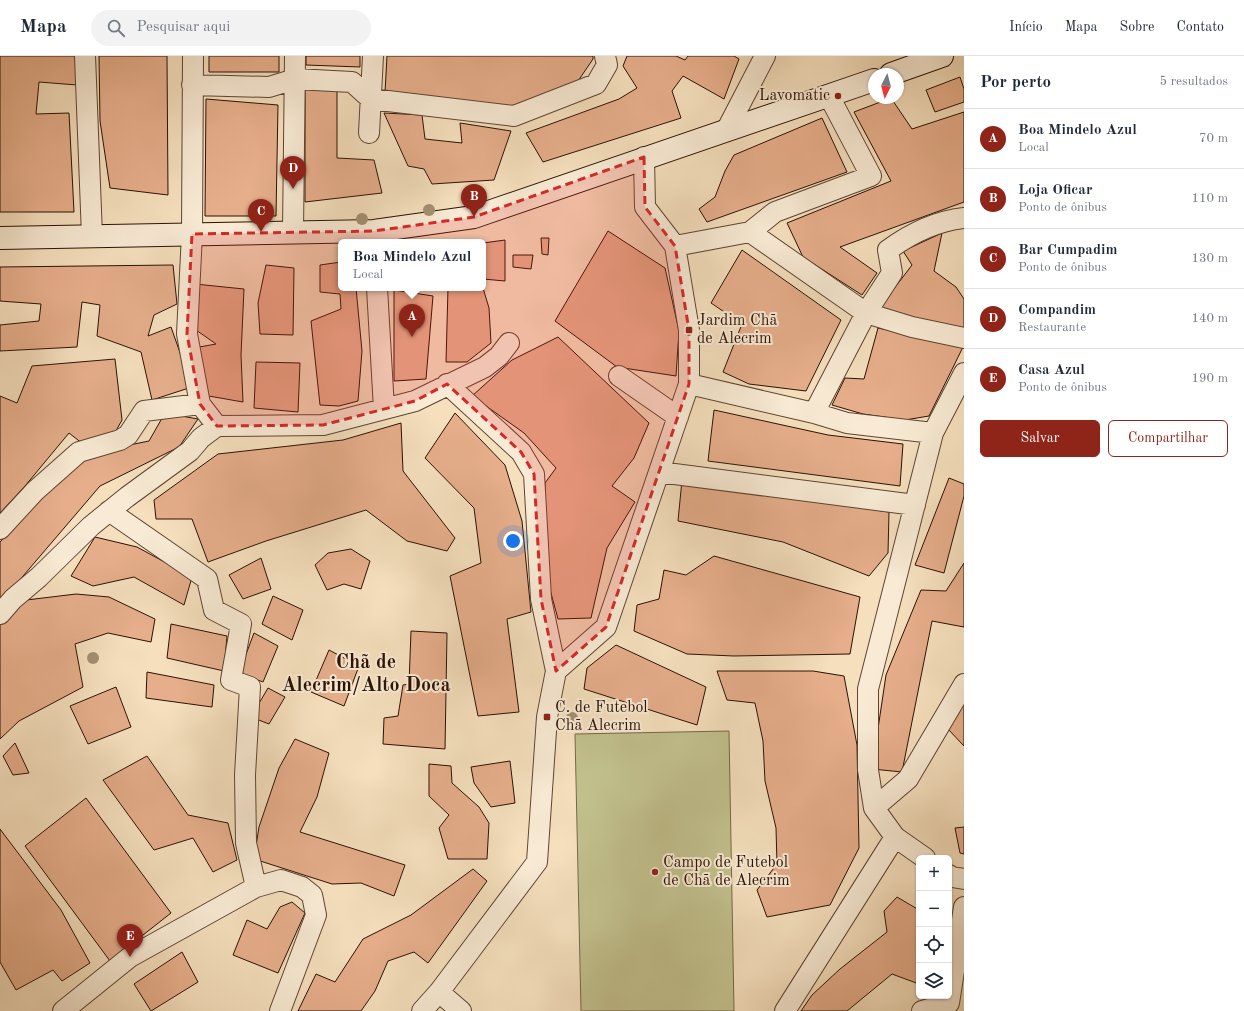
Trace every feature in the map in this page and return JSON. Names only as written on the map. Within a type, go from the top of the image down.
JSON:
[{"type":"street","points":[[85,56],[92,236]]},
{"type":"street","points":[[193,56],[192,234],[188,334],[200,404],[217,426]]},
{"type":"street","points":[[293,232],[295,56]]},
{"type":"street","points":[[369,134],[373,56]]},
{"type":"street","points":[[192,85],[269,87],[295,79],[352,82],[371,99],[514,116],[596,84],[606,65],[605,56]]},
{"type":"street","points":[[726,131],[765,56]]},
{"type":"street","points":[[904,69],[942,56]]},
{"type":"street","points":[[0,238],[293,232],[374,237],[474,217],[644,157],[726,131],[868,82]]},
{"type":"street","points":[[675,246],[750,232],[775,212],[871,176],[829,96]]},
{"type":"street","points":[[556,672],[606,627],[689,384],[690,330],[675,246],[645,207],[644,157]]},
{"type":"street","points":[[814,413],[866,313],[892,273],[888,250],[910,235],[955,219],[964,218]]},
{"type":"street","points":[[750,232],[866,313],[912,327],[964,338]]},
{"type":"street","points":[[377,291],[384,409]]},
{"type":"street","points":[[0,614],[13,599],[39,578],[109,511],[190,451],[201,438],[217,426],[323,425],[415,401],[447,384],[460,380],[485,367],[499,356],[509,343]]},
{"type":"street","points":[[921,855],[895,837],[874,808],[868,770],[868,689],[933,433],[964,373]]},
{"type":"street","points":[[619,376],[678,417]]},
{"type":"street","points":[[422,1011],[439,992],[537,862],[547,717],[556,672],[541,599],[534,474],[521,452],[447,384]]},
{"type":"street","points":[[689,384],[814,413],[847,423],[933,433]]},
{"type":"street","points":[[0,529],[35,491],[78,452],[120,440],[128,435],[144,411],[200,404]]},
{"type":"street","points":[[659,472],[915,505]]},
{"type":"street","points":[[109,511],[207,579],[214,610],[240,624],[231,680],[250,687],[246,723],[246,843],[256,887]]},
{"type":"street","points":[[874,808],[908,779],[964,684]]},
{"type":"street","points":[[785,1011],[895,837]]},
{"type":"street","points":[[952,877],[964,879]]},
{"type":"street","points":[[63,1011],[130,957],[256,887],[281,880],[302,887],[312,896],[316,915],[280,1011]]},
{"type":"street","points":[[922,1011],[949,1003],[964,907]]},
{"type":"street","points":[[439,992],[461,1011]]},
{"type":"highlighted area","points":[[644,157],[645,207],[675,246],[689,330],[689,384],[606,627],[556,671],[541,599],[534,474],[521,452],[447,384],[415,401],[323,425],[217,426],[200,404],[187,334],[192,234],[374,231],[474,217]]},
{"type":"shaded area","name":"Campo de Futebol de Chã de Alecrim","points":[[729,731],[734,1011],[581,1011],[575,734]]},
{"type":"building","points":[[0,56],[75,56],[77,85],[39,82],[36,114],[69,113],[74,212],[0,212]]},
{"type":"building","points":[[99,56],[167,56],[168,195],[110,188],[100,121]]},
{"type":"building","points":[[209,56],[279,56],[279,72],[209,72]]},
{"type":"building","points":[[306,56],[360,56],[360,67],[306,65]]},
{"type":"building","points":[[387,56],[593,56],[593,59],[574,87],[502,110],[385,92]]},
{"type":"building","points":[[627,56],[676,56],[685,60],[688,56],[734,56],[739,59],[724,99],[683,76],[672,91],[681,118],[543,162],[526,133],[619,99],[637,88],[623,66]]},
{"type":"building","points":[[960,77],[964,89],[964,102],[935,112],[926,90]]},
{"type":"building","points":[[305,85],[337,88],[337,158],[374,160],[382,193],[305,202]]},
{"type":"building","points":[[206,99],[278,105],[276,216],[205,216]]},
{"type":"building","points":[[875,104],[895,104],[912,129],[964,112],[964,202],[840,247],[877,273],[862,295],[803,257],[787,223],[891,181],[854,112]]},
{"type":"building","points":[[384,113],[422,115],[425,139],[462,143],[460,123],[511,131],[494,180],[432,184],[424,169],[408,166]]},
{"type":"building","points":[[822,118],[847,172],[707,222],[699,209],[715,197],[725,171],[734,155]]},
{"type":"building","points":[[608,231],[665,268],[679,331],[676,376],[617,367],[555,321]]},
{"type":"building","points":[[942,233],[934,271],[956,287],[964,299],[964,329],[914,320],[880,307],[912,265],[903,251]]},
{"type":"building","points":[[541,238],[549,238],[548,255],[542,254]]},
{"type":"building","points":[[505,240],[505,281],[486,279],[486,243]]},
{"type":"building","points":[[742,250],[841,320],[806,391],[749,384],[723,372],[742,324],[711,303]]},
{"type":"building","points":[[513,255],[533,255],[531,269],[513,267]]},
{"type":"building","points":[[338,262],[338,291],[356,291],[362,351],[358,401],[339,406],[320,405],[311,321],[341,309],[340,294],[320,292],[320,265]]},
{"type":"building","points":[[173,265],[177,304],[154,315],[148,336],[171,327],[192,387],[152,400],[141,352],[97,336],[100,305],[82,302],[77,347],[0,351],[0,325],[39,321],[41,304],[0,301],[0,267]]},
{"type":"building","points":[[266,265],[294,268],[293,335],[260,334],[258,303]]},
{"type":"building","points":[[195,284],[244,289],[241,355],[243,402],[203,395],[194,348],[216,344],[196,330]]},
{"type":"building","points":[[394,291],[433,296],[426,379],[394,381]]},
{"type":"building","points":[[448,291],[484,291],[489,308],[491,343],[467,362],[446,362]]},
{"type":"building","points":[[878,328],[964,345],[929,416],[905,420],[863,414],[832,405],[845,378],[864,379]]},
{"type":"building","points":[[558,337],[649,423],[634,458],[612,486],[635,502],[607,548],[591,618],[558,619],[545,571],[545,483],[556,468],[524,433],[472,396],[512,360]]},
{"type":"building","points":[[115,359],[122,420],[113,436],[83,444],[69,433],[25,486],[0,513],[0,396],[17,403],[32,366]]},
{"type":"building","points":[[256,362],[300,363],[298,412],[254,408]]},
{"type":"building","points":[[714,410],[828,435],[903,444],[900,486],[708,461]]},
{"type":"building","points":[[165,413],[198,419],[179,447],[100,486],[0,603],[0,542],[85,454],[149,441]]},
{"type":"building","points":[[455,413],[505,465],[522,521],[531,612],[507,619],[519,712],[478,716],[450,576],[481,563],[474,508],[425,458]]},
{"type":"building","points":[[401,423],[403,471],[455,538],[447,551],[407,541],[366,510],[266,541],[208,562],[192,519],[156,519],[154,500],[218,454],[343,440]]},
{"type":"building","points":[[949,478],[964,484],[964,496],[944,573],[915,565]]},
{"type":"building","points":[[682,480],[889,512],[888,553],[869,576],[783,542],[678,521]]},
{"type":"building","points":[[95,537],[137,547],[192,577],[184,605],[134,577],[93,586],[71,576]]},
{"type":"building","points":[[351,549],[370,561],[361,589],[344,584],[327,590],[315,565],[328,553]]},
{"type":"building","points":[[714,556],[860,597],[850,654],[734,656],[687,654],[634,631],[637,605],[659,599],[664,570],[686,575]]},
{"type":"building","points":[[261,558],[271,589],[243,599],[229,575]]},
{"type":"building","points":[[964,563],[964,627],[932,621],[902,772],[872,769],[886,675],[921,590],[946,591]]},
{"type":"building","points":[[76,594],[109,597],[155,619],[151,642],[108,633],[75,644],[83,687],[19,721],[0,739],[0,622],[18,601]]},
{"type":"building","points":[[273,596],[303,610],[292,640],[262,624]]},
{"type":"building","points":[[171,624],[227,636],[224,671],[167,658]]},
{"type":"building","points":[[411,631],[447,633],[445,749],[383,744],[384,718],[398,716],[403,685],[409,684]]},
{"type":"building","points":[[254,633],[278,646],[263,682],[239,673]]},
{"type":"building","points":[[616,645],[706,687],[697,725],[584,689],[587,668]]},
{"type":"building","points":[[329,650],[359,666],[344,706],[311,692]]},
{"type":"building","points":[[717,671],[813,671],[844,676],[857,745],[859,848],[830,905],[767,917],[757,890],[777,864],[776,828],[765,781],[763,741],[755,703],[727,700]]},
{"type":"building","points":[[147,672],[214,685],[212,707],[146,698]]},
{"type":"building","points":[[116,687],[131,727],[88,744],[70,706]]},
{"type":"building","points":[[268,688],[285,697],[269,724],[251,717]]},
{"type":"building","points":[[964,696],[964,746],[947,728]]},
{"type":"building","points":[[295,739],[329,753],[317,797],[300,832],[405,865],[394,896],[361,883],[332,884],[254,859],[259,827],[279,768]]},
{"type":"building","points":[[15,743],[29,773],[13,775],[3,756]]},
{"type":"building","points":[[147,756],[188,815],[228,823],[237,860],[213,872],[193,838],[154,850],[103,780]]},
{"type":"building","points":[[510,761],[515,803],[491,807],[474,783],[471,767]]},
{"type":"building","points":[[429,764],[451,766],[452,783],[479,807],[489,823],[487,859],[448,859],[439,828],[449,815],[429,796]]},
{"type":"building","points":[[86,798],[171,913],[110,961],[25,846]]},
{"type":"building","points":[[964,827],[964,854],[960,853],[955,828]]},
{"type":"building","points":[[0,829],[61,910],[90,963],[62,981],[53,970],[16,990],[0,962]]},
{"type":"building","points":[[473,869],[487,881],[428,963],[414,952],[388,961],[375,991],[361,1011],[298,1011],[316,974],[335,982],[363,939],[411,915]]},
{"type":"building","points":[[897,897],[916,908],[916,983],[892,974],[847,1011],[801,1011],[812,995],[840,969],[887,932],[884,911]]},
{"type":"building","points":[[292,902],[305,913],[278,973],[233,955],[247,920],[267,929],[280,907]]},
{"type":"building","points":[[182,952],[198,982],[151,1011],[134,984]]},
{"type":"place","name":"Lavomatic","points":[[838,96]]},
{"type":"place","name":"Compandim","points":[[293,189]]},
{"type":"place","name":"Loja Oficar","points":[[474,217]]},
{"type":"place","name":"Bar Cumpadim","points":[[261,232]]},
{"type":"place","name":"Jardim Chã de Alecrim","points":[[689,330]]},
{"type":"place","name":"Boa Mindelo Azul","points":[[412,337]]},
{"type":"place","name":"C. de Futebol Chã Alecrim","points":[[547,717]]},
{"type":"place","name":"Campo de Futebol de Chã de Alecrim","points":[[655,872]]},
{"type":"place","name":"Casa Azul","points":[[130,957]]},
{"type":"district","name":"Chã de Alecrim/Alto Doca","points":[[366,674]]}]
